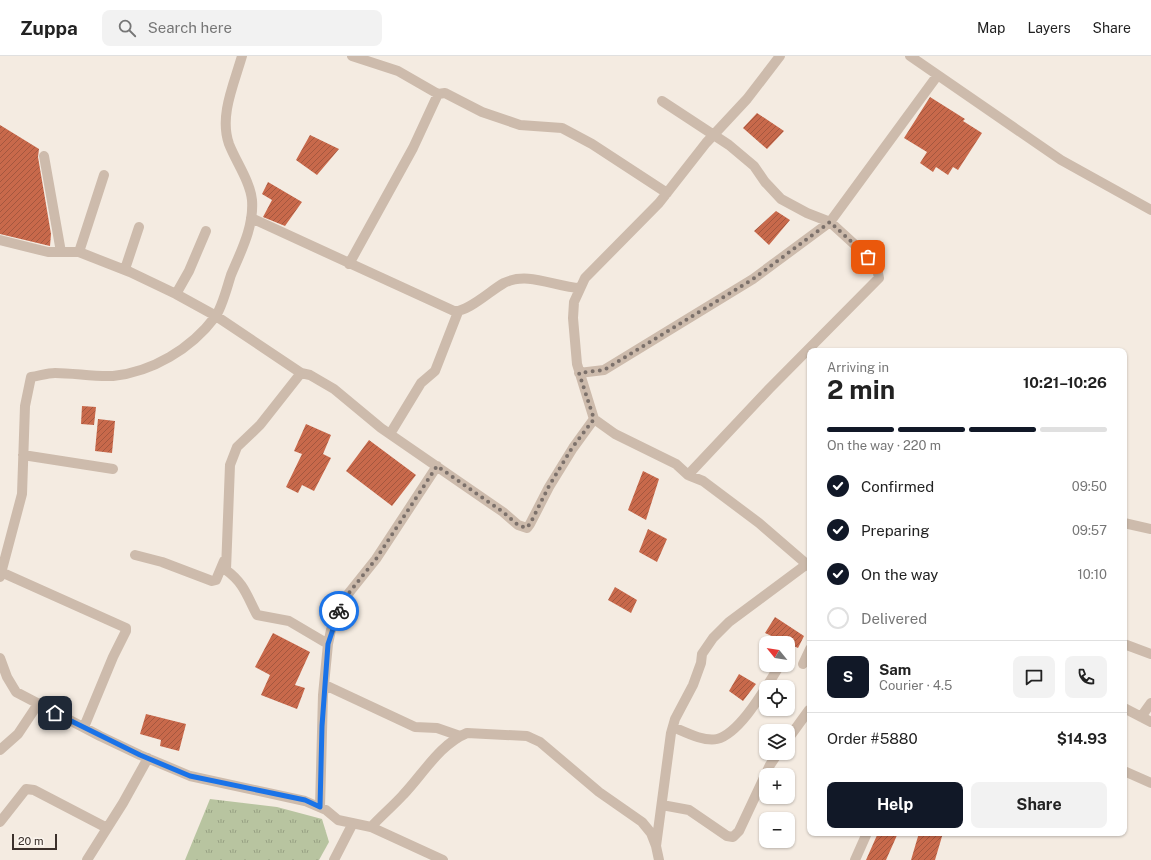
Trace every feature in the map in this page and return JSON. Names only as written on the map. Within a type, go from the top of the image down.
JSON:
[{"type":"street","points":[[84,727],[112,657],[126,631],[126,628],[0,574],[3,554],[22,494],[25,406],[31,377],[54,373],[112,376],[140,370],[175,355],[192,341],[216,316],[246,239],[252,218],[252,199],[247,183],[229,143],[226,130],[226,110],[242,56]]},
{"type":"street","points":[[352,56],[398,71],[438,94],[445,93],[482,112],[520,125],[562,128],[592,144],[667,193]]},
{"type":"street","points":[[780,56],[747,99],[714,134],[648,215],[585,278],[574,302],[573,318],[579,373],[594,419],[633,444],[676,464],[688,475],[703,481],[758,523],[807,564]]},
{"type":"street","points":[[910,56],[1061,160],[1151,210]]},
{"type":"street","points":[[579,373],[604,370],[753,279],[830,222],[937,76]]},
{"type":"street","points":[[349,264],[412,148],[438,94]]},
{"type":"street","points":[[662,101],[714,134],[754,166],[765,182],[781,199],[807,213],[830,222],[876,264],[879,278],[808,348]]},
{"type":"street","points":[[44,156],[61,252]]},
{"type":"street","points":[[79,252],[104,175]]},
{"type":"street","points":[[252,218],[349,264],[458,312],[462,311],[493,289],[513,280],[534,280],[580,288]]},
{"type":"street","points":[[125,269],[139,227]]},
{"type":"street","points":[[176,294],[189,271],[206,231]]},
{"type":"street","points":[[0,240],[48,252],[79,252],[125,269],[176,294],[216,316],[301,373],[310,375],[334,389],[390,434],[503,512],[518,525],[526,528],[530,524],[549,486],[572,448],[594,419]]},
{"type":"street","points":[[390,434],[421,383],[435,371],[458,312]]},
{"type":"street","points":[[688,475],[768,388],[807,349]]},
{"type":"street","points":[[301,373],[260,425],[237,447],[230,465],[225,559],[226,570],[236,577],[247,592],[257,615],[289,621],[328,644]]},
{"type":"street","points":[[23,455],[113,469]]},
{"type":"street","points":[[320,807],[321,757],[328,644],[334,622],[348,594],[376,559],[437,466]]},
{"type":"street","points":[[1127,524],[1151,529]]},
{"type":"street","points":[[135,555],[162,562],[212,581],[216,580],[225,559]]},
{"type":"street","points":[[656,846],[673,727],[693,684],[701,663],[702,654],[713,638],[728,622],[807,566]]},
{"type":"street","points":[[1127,645],[1151,654]]},
{"type":"street","points":[[803,664],[807,655]]},
{"type":"street","points":[[0,658],[7,677],[16,692],[148,758],[190,776],[305,800],[320,807],[338,820],[371,827],[444,860]]},
{"type":"street","points":[[673,727],[704,738],[717,739],[730,732],[747,715],[775,672]]},
{"type":"street","points":[[325,685],[415,727],[437,728],[460,736]]},
{"type":"street","points":[[1141,717],[1151,703]]},
{"type":"street","points":[[0,750],[18,734],[38,704]]},
{"type":"street","points":[[1127,710],[1151,722]]},
{"type":"street","points":[[795,730],[807,713]]},
{"type":"street","points":[[371,827],[403,795],[438,756],[460,736],[467,733],[528,736],[535,739],[556,755],[599,792],[642,822],[651,833],[659,860]]},
{"type":"street","points":[[87,860],[123,803],[148,758]]},
{"type":"street","points":[[662,805],[689,810],[727,836],[733,837],[739,831],[773,760]]},
{"type":"street","points":[[1127,772],[1151,782]]},
{"type":"street","points":[[0,822],[26,789],[34,790],[106,828]]},
{"type":"street","points":[[334,860],[352,823]]},
{"type":"street","points":[[855,860],[866,836]]},
{"type":"green space","points":[[210,799],[277,807],[322,819],[329,842],[319,860],[185,860]]},
{"type":"building","points":[[930,97],[965,119],[963,121],[982,133],[958,170],[953,167],[948,175],[936,167],[933,172],[920,163],[927,152],[904,138]]},
{"type":"building","points":[[757,113],[784,131],[767,149],[743,128]]},
{"type":"building","points":[[0,125],[39,149],[38,157],[51,234],[50,246],[0,234]]},
{"type":"building","points":[[310,135],[339,149],[317,175],[296,160]]},
{"type":"building","points":[[268,182],[302,202],[285,226],[263,217],[272,200],[262,194]]},
{"type":"building","points":[[776,211],[790,220],[769,245],[754,231]]},
{"type":"building","points":[[82,406],[96,407],[94,425],[81,424]]},
{"type":"building","points":[[98,419],[115,421],[112,453],[95,451]]},
{"type":"building","points":[[306,424],[331,435],[323,454],[331,458],[314,491],[302,485],[298,493],[286,487],[302,454],[294,451]]},
{"type":"building","points":[[369,440],[416,475],[392,506],[346,471]]},
{"type":"building","points":[[643,471],[659,479],[646,520],[628,510]]},
{"type":"building","points":[[648,529],[667,539],[657,562],[639,552]]},
{"type":"building","points":[[615,587],[637,600],[631,613],[608,600]]},
{"type":"building","points":[[775,617],[804,636],[798,648],[795,647],[795,636],[772,636],[765,633]]},
{"type":"building","points":[[273,633],[310,652],[295,685],[305,688],[297,709],[261,695],[270,675],[255,667]]},
{"type":"building","points":[[739,674],[756,684],[743,701],[729,691]]},
{"type":"building","points":[[146,714],[186,724],[179,751],[160,746],[161,740],[140,734]]},
{"type":"building","points":[[877,836],[897,836],[886,860],[866,860]]},
{"type":"building","points":[[918,836],[942,836],[935,860],[911,860]]},
{"type":"way so far","points":[[339,611],[348,594],[376,559],[437,466],[503,512],[522,528],[526,528],[534,518],[549,486],[565,462],[572,448],[594,419],[579,373],[604,370],[753,279],[830,222],[868,257]]},
{"type":"route","points":[[55,713],[140,755],[190,776],[279,796],[305,800],[320,807],[323,695],[328,644],[331,630],[339,611]]}]
